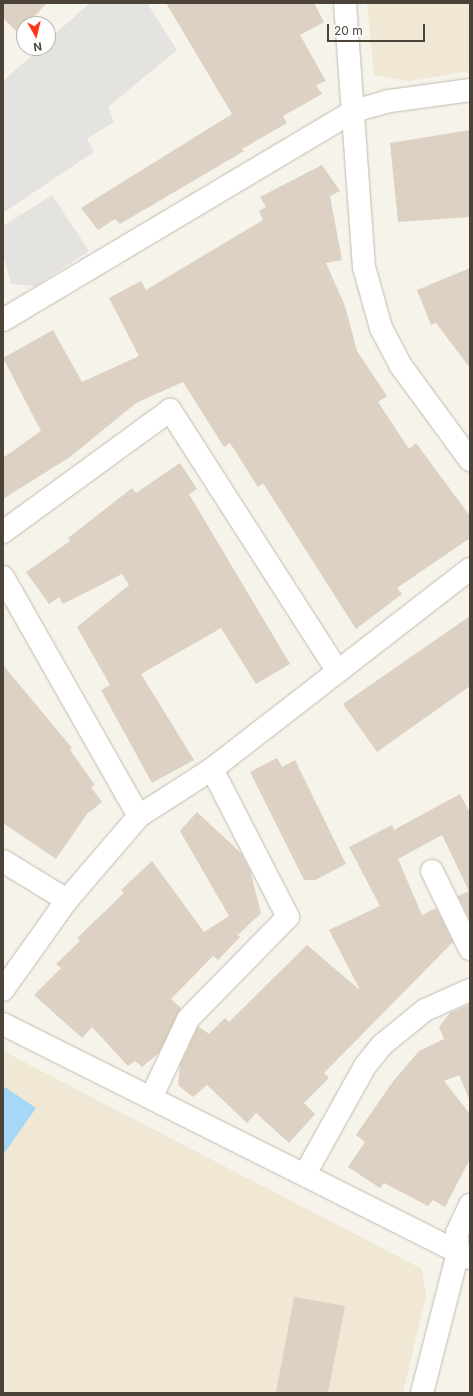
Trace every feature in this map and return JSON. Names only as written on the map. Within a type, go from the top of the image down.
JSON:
[{"type":"street","points":[[345,3],[354,111],[364,267],[381,328],[402,366],[470,460]]},
{"type":"street","points":[[3,320],[354,111],[390,101],[470,90]]},
{"type":"street","points":[[3,532],[170,410],[338,670]]},
{"type":"street","points":[[3,990],[67,900],[140,816],[212,769],[470,569]]},
{"type":"street","points":[[3,577],[140,816]]},
{"type":"street","points":[[152,1096],[188,1018],[288,917],[212,769]]},
{"type":"street","points":[[3,861],[67,900]]},
{"type":"street","points":[[432,871],[470,950]]},
{"type":"street","points":[[305,1174],[365,1066],[382,1045],[425,1010],[470,990]]},
{"type":"street","points":[[3,1024],[152,1096],[464,1256]]},
{"type":"street","points":[[422,1393],[464,1256],[457,1233],[470,1205]]},
{"type":"shaded area","points":[[90,3],[147,3],[177,50],[108,107],[114,122],[87,139],[94,152],[3,213],[3,81],[31,56],[56,56],[56,33]]},
{"type":"shaded area","points":[[367,3],[470,3],[470,71],[410,81],[374,75]]},
{"type":"shaded area","points":[[52,195],[89,251],[36,286],[11,284],[3,254],[3,226]]},
{"type":"shaded area","points":[[3,1051],[422,1269],[426,1296],[403,1393],[3,1393]]},
{"type":"water","points":[[5,1087],[36,1108],[3,1155],[3,1089]]},
{"type":"building","points":[[3,3],[47,3],[34,16],[16,16],[16,31],[3,18]]},
{"type":"building","points":[[166,3],[314,3],[324,22],[300,35],[326,81],[316,85],[322,94],[283,116],[287,123],[242,149],[244,151],[120,224],[115,219],[98,230],[81,208],[232,114]]},
{"type":"building","points":[[470,130],[470,217],[398,222],[390,143]]},
{"type":"building","points":[[322,165],[340,191],[330,196],[342,260],[326,263],[345,306],[357,351],[387,396],[378,402],[409,449],[416,443],[470,516],[470,538],[397,588],[402,594],[356,629],[263,483],[258,487],[230,443],[224,447],[183,382],[136,403],[70,457],[3,499],[3,458],[41,431],[3,358],[53,330],[82,382],[139,356],[109,298],[141,281],[146,290],[263,220],[259,211],[266,207],[260,197]]},
{"type":"building","points":[[470,268],[470,368],[436,323],[431,325],[417,290]]},
{"type":"building","points":[[180,463],[197,489],[189,494],[290,664],[256,684],[221,628],[141,674],[194,760],[152,783],[101,690],[110,685],[77,627],[129,585],[122,574],[63,604],[59,597],[49,604],[26,572],[70,541],[68,538],[132,488],[136,493]]},
{"type":"building","points":[[470,616],[470,686],[377,752],[343,704]]},
{"type":"building","points":[[3,665],[72,748],[70,750],[95,785],[91,787],[102,802],[87,814],[56,859],[3,823]]},
{"type":"building","points":[[277,758],[282,767],[295,760],[346,864],[315,880],[304,880],[250,772]]},
{"type":"building","points":[[460,794],[470,813],[470,920],[458,896],[469,891],[442,835],[398,859],[422,915],[436,908],[453,942],[324,1073],[329,1078],[304,1103],[315,1114],[289,1143],[256,1113],[247,1123],[207,1085],[193,1097],[178,1085],[180,1065],[198,1026],[209,1034],[225,1018],[229,1022],[307,945],[360,990],[329,930],[380,906],[349,847],[392,825],[394,830]]},
{"type":"building","points":[[197,812],[241,853],[250,870],[261,913],[239,934],[236,932],[240,937],[218,960],[213,956],[171,999],[181,1008],[159,1053],[142,1067],[135,1061],[128,1066],[92,1027],[82,1038],[34,995],[61,968],[56,964],[80,941],[77,938],[124,893],[121,890],[152,861],[204,932],[229,916],[180,831]]},
{"type":"building","points":[[470,1004],[470,1101],[459,1075],[444,1081],[470,1114],[470,1159],[445,1207],[433,1200],[428,1206],[384,1183],[380,1188],[348,1167],[365,1142],[356,1135],[394,1080],[419,1051],[444,1039],[439,1027],[450,1013]]},
{"type":"building","points":[[294,1297],[345,1306],[328,1393],[276,1393]]}]
